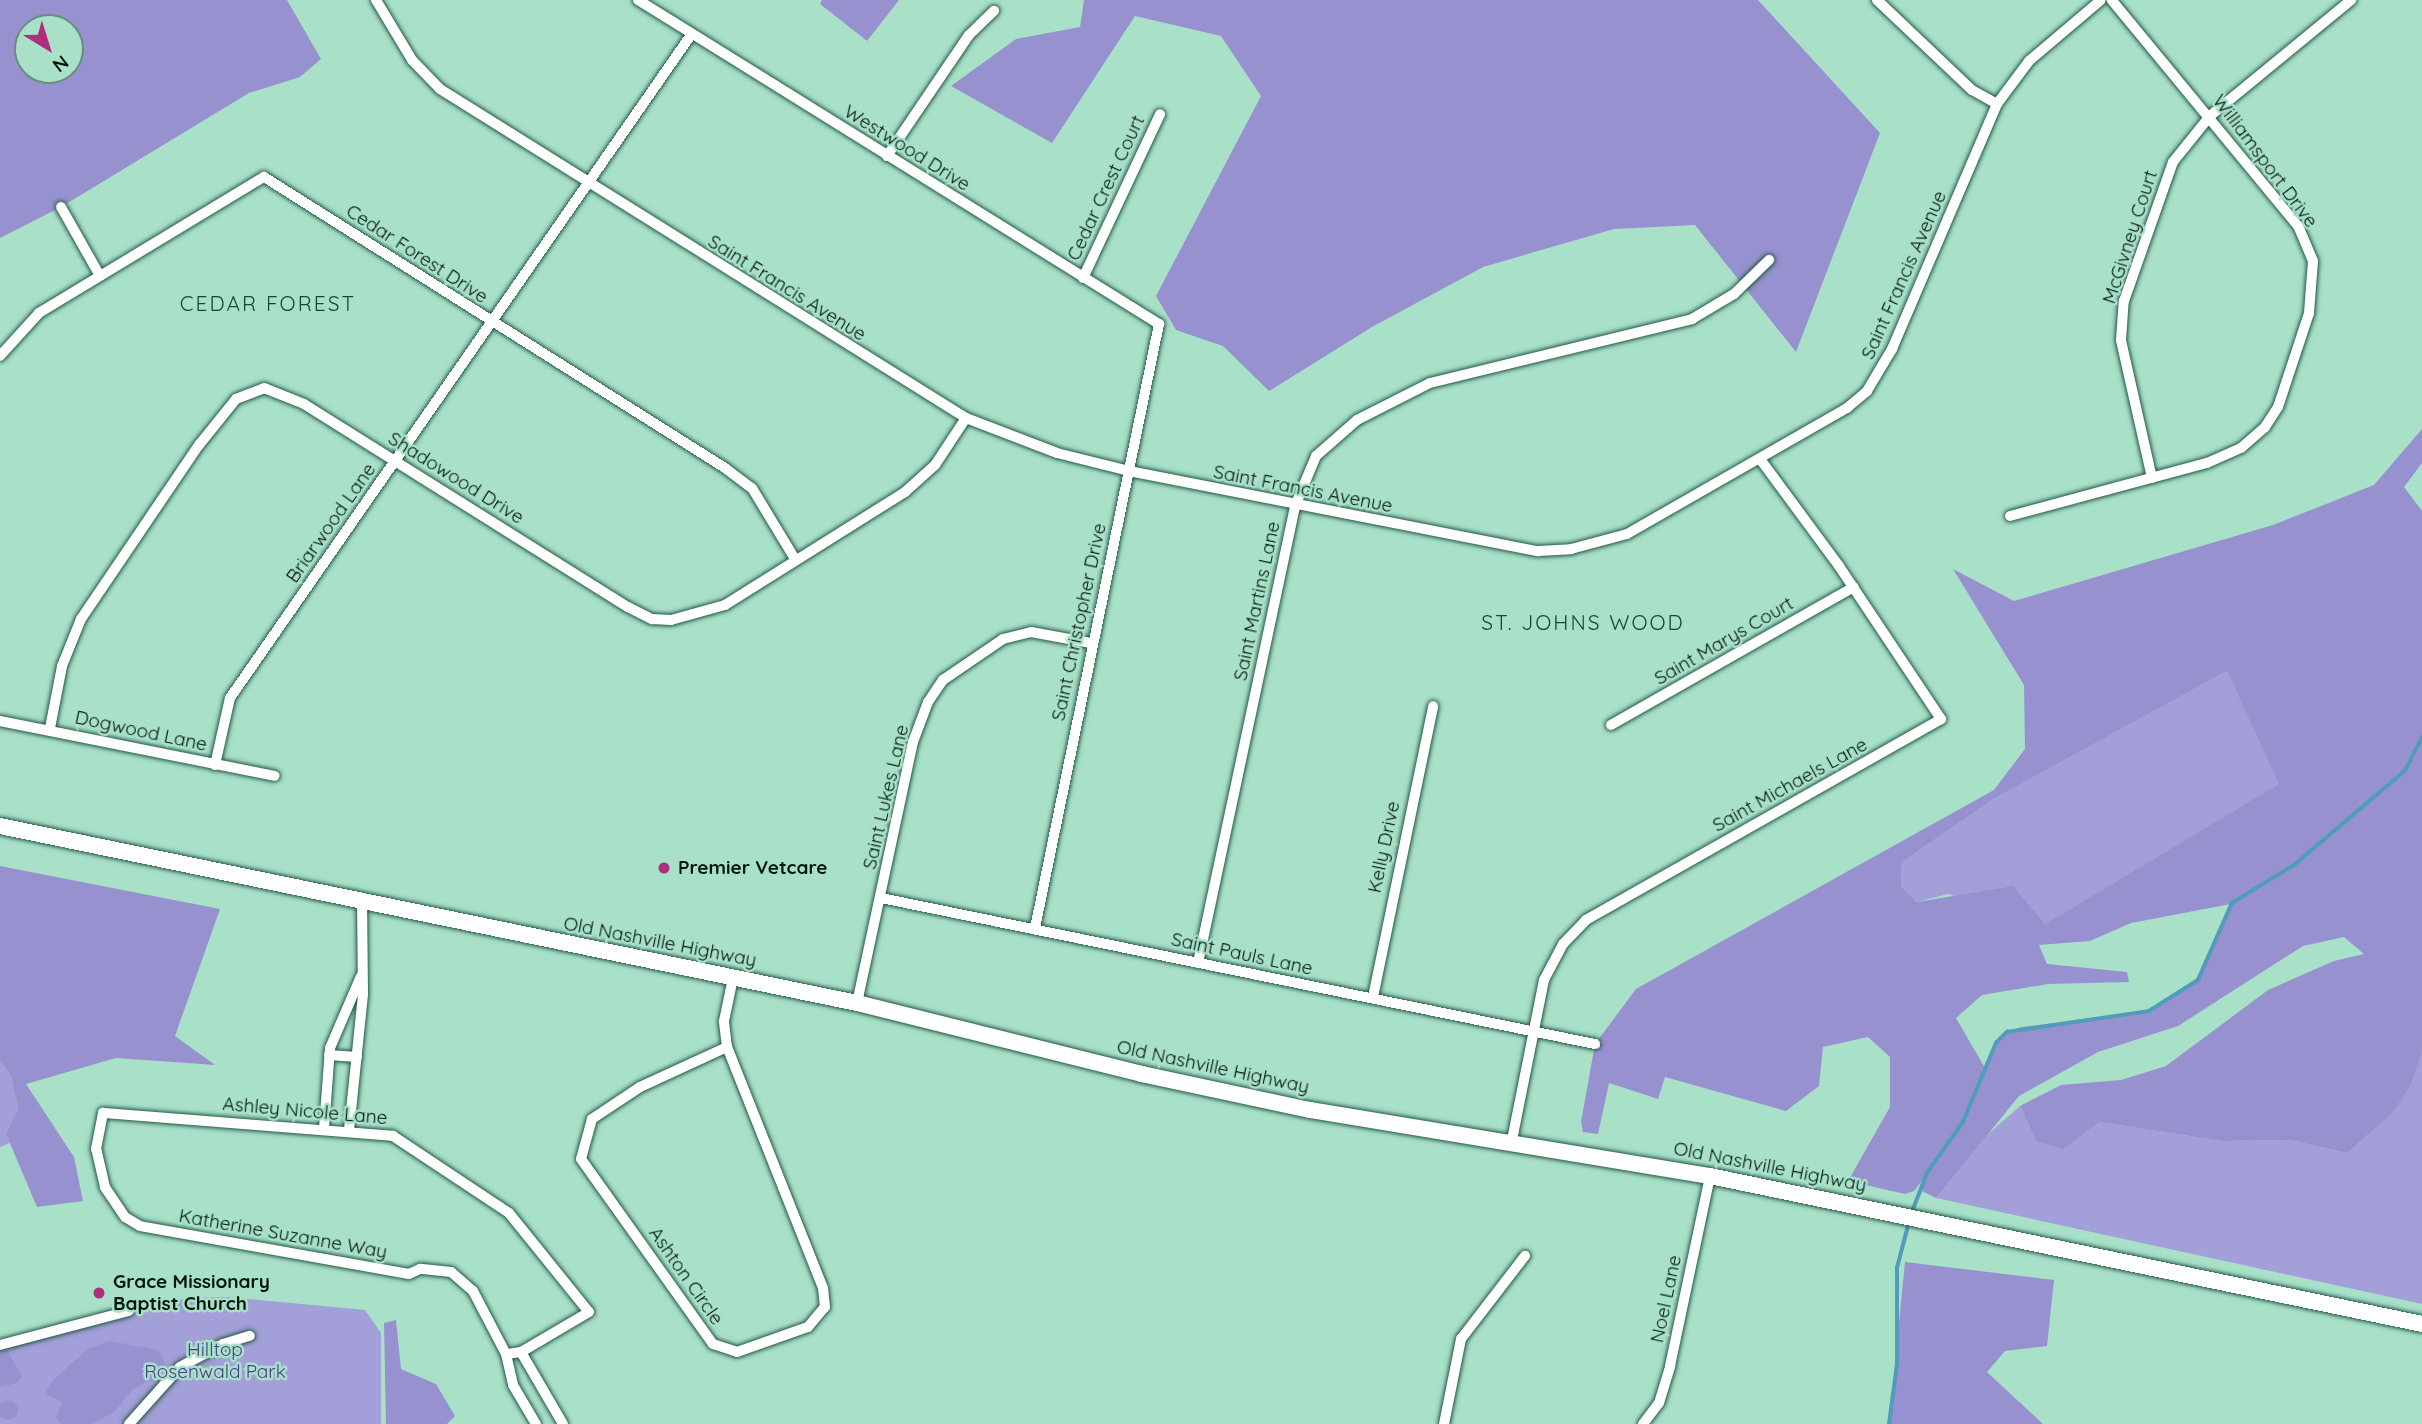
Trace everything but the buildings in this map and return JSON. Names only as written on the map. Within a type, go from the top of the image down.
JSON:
[{"type":"main road","name":"Old Nashville Highway","points":[[0,826],[856,1003],[1142,1074],[1310,1110],[1512,1140],[1710,1176],[1900,1213],[2422,1324]]},
{"type":"street","name":"Saint Francis Avenue","points":[[376,0],[412,60],[440,89],[966,418],[1057,453],[1129,471],[1295,506],[1538,551],[1571,549],[1628,534],[1847,408],[1881,371],[1997,104],[2029,61],[2101,0]]},
{"type":"street","name":"Westwood Drive","points":[[638,0],[1159,324]]},
{"type":"street","points":[[1877,0],[1962,81],[1997,104]]},
{"type":"street","name":"Williamsport Drive","points":[[2010,516],[2207,463],[2241,448],[2259,432],[2289,385],[2309,313],[2313,261],[2298,226],[2112,0]]},
{"type":"street","name":"McGivney Court","points":[[2152,478],[2121,340],[2124,301],[2173,162],[2210,116],[2350,0]]},
{"type":"street","points":[[887,156],[969,35],[994,11]]},
{"type":"street","name":"Briarwood Lane","points":[[215,765],[230,698],[494,324],[691,35]]},
{"type":"street","name":"Cedar Crest Court","points":[[1083,278],[1160,114]]},
{"type":"street","name":"Cedar Forest Drive","points":[[0,356],[26,322],[264,177],[752,488],[795,559]]},
{"type":"street","points":[[61,207],[100,276]]},
{"type":"street","name":"Saint Martins Lane","points":[[1198,963],[1295,506],[1307,471],[1328,443],[1357,420],[1406,393],[1454,374],[1668,328],[1734,294],[1769,260]]},
{"type":"street","name":"Saint Christopher Drive","points":[[1035,928],[1091,643],[1159,324]]},
{"type":"street","name":"Shadowood Drive","points":[[50,728],[62,666],[81,619],[198,445],[236,399],[264,388],[279,391],[652,619],[671,620],[712,610],[921,479],[948,449],[966,418]]},
{"type":"street","name":"Saint Michaels Lane","points":[[1512,1140],[1544,980],[1563,944],[1586,920],[1941,719],[1854,587],[1760,458]]},
{"type":"street","name":"Saint Marys Court","points":[[1611,725],[1854,587]]},
{"type":"street","name":"Saint Lukes Lane","points":[[856,1003],[913,742],[943,680],[1003,639],[1031,632],[1091,643]]},
{"type":"street","name":"Kelly Drive","points":[[1373,997],[1433,706]]},
{"type":"street","name":"Dogwood Lane","points":[[0,721],[50,728],[275,776]]},
{"type":"street","name":"Saint Pauls Lane","points":[[881,898],[1595,1044]]},
{"type":"street","points":[[349,1130],[357,1057],[362,902]]},
{"type":"street","points":[[324,1128],[329,1055],[360,976]]},
{"type":"street","name":"Ashton Circle","points":[[727,1047],[640,1087],[592,1119],[581,1158],[713,1344],[737,1352],[808,1328],[825,1307],[823,1288],[727,1047],[724,1021],[733,978]]},
{"type":"street","points":[[329,1055],[357,1057]]},
{"type":"street","name":"Katherine Suzanne Way","points":[[120,1114],[103,1113],[96,1149],[104,1187],[125,1217],[140,1226],[408,1274],[420,1269],[451,1272],[473,1291],[506,1354]]},
{"type":"street","name":"Ashley Nicole Lane","points":[[120,1114],[349,1130],[393,1136],[509,1213],[589,1312],[521,1352]]},
{"type":"street","name":"Noel Lane","points":[[1643,1424],[1659,1403],[1671,1366],[1710,1176]]},
{"type":"street","points":[[1444,1424],[1461,1339],[1525,1256]]},
{"type":"street","points":[[0,1345],[129,1311]]},
{"type":"street","points":[[129,1424],[153,1392],[180,1367],[223,1344],[250,1336]]},
{"type":"street","points":[[536,1424],[513,1384],[506,1354],[521,1352],[563,1424]]},
{"type":"green space","points":[[2227,671],[2280,784],[2045,924],[1948,894],[1917,902],[1901,886],[1902,862],[1997,797]]},
{"type":"green space","points":[[2422,1052],[2422,1304],[1936,1198],[1987,1135],[2020,1106],[2036,1141],[2099,1122],[2222,1141],[2290,1140],[2347,1153],[2392,1112],[2411,1086]]},
{"type":"green space","points":[[0,1061],[11,1076],[18,1109],[6,1134],[10,1143],[0,1147]]},
{"type":"green space","name":"Hilltop Rosenwald Park","points":[[227,1297],[365,1310],[381,1333],[381,1424],[0,1424],[0,1349],[186,1298]]},
{"type":"shaded area","points":[[0,0],[287,0],[321,59],[300,77],[249,93],[61,207],[0,238]]},
{"type":"shaded area","points":[[822,0],[899,0],[867,41],[820,4]]},
{"type":"shaded area","points":[[1084,0],[1758,0],[1880,133],[1796,352],[1695,225],[1614,229],[1483,267],[1372,327],[1269,391],[1223,346],[1176,330],[1156,296],[1261,96],[1221,36],[1135,16],[1052,143],[951,86],[1016,39],[1080,27]]},
{"type":"shaded area","points":[[2422,429],[2422,463],[2404,487],[2422,511],[2422,1052],[2411,1086],[2392,1113],[2347,1153],[2290,1140],[2222,1141],[2099,1122],[2063,1149],[2036,1141],[2020,1106],[2061,1085],[2121,1080],[2166,1066],[2268,990],[2334,961],[2364,954],[2344,937],[2303,946],[2178,1026],[2098,1052],[2019,1096],[1936,1198],[1920,1190],[1925,1177],[1914,1191],[1905,1194],[1848,1181],[1890,1107],[1890,1057],[1868,1037],[1823,1047],[1819,1086],[1786,1111],[1665,1077],[1658,1099],[1609,1083],[1598,1134],[1583,1132],[1581,1122],[1595,1044],[1636,989],[1994,790],[2025,749],[2024,685],[1953,569],[2014,601],[2273,525],[2374,485]],"holes":[[[2227,671],[2279,784],[2045,924],[2013,886],[1917,902],[1901,886],[1902,862],[1997,797]],[[2231,904],[2198,980],[2149,1011],[2021,1027],[2007,1032],[1996,1043],[1985,1068],[1956,1018],[1982,995],[2048,984],[2129,982],[2127,972],[2047,964],[2039,945],[2090,941],[2131,923]]]},
{"type":"shaded area","points":[[0,866],[220,909],[175,1036],[215,1065],[116,1058],[26,1084],[74,1157],[83,1201],[37,1207],[6,1134],[18,1109],[11,1076],[0,1061]]},
{"type":"shaded area","points":[[1905,1262],[2054,1280],[2047,1346],[2005,1351],[1987,1372],[2043,1424],[1889,1424]]},
{"type":"shaded area","points":[[396,1320],[401,1369],[436,1384],[455,1416],[447,1424],[386,1424],[384,1323]]},
{"type":"shaded area","points":[[109,1341],[158,1350],[166,1364],[160,1375],[132,1390],[114,1412],[92,1424],[61,1424],[56,1417],[62,1402],[45,1394],[53,1380],[88,1349]]},
{"type":"shaded area","points":[[6,1348],[22,1376],[17,1383],[0,1387],[0,1349]]},
{"type":"shaded area","points":[[8,1400],[15,1403],[18,1410],[15,1417],[8,1420],[1,1417],[-2,1410],[1,1403]]},
{"type":"waterway","points":[[1912,1212],[1927,1173],[1963,1122],[1996,1043],[2007,1032],[2149,1011],[2198,980],[2232,903],[2294,865],[2405,771],[2422,737]]},
{"type":"waterway","points":[[1889,1424],[1897,1365],[1897,1268],[1909,1222]]},
{"type":"place","name":"Premier Vetcare","points":[[664,868]]},
{"type":"place","name":"Grace Missionary Baptist Church","points":[[99,1293]]},
{"type":"district","name":"CEDAR FOREST","points":[[268,303]]},
{"type":"district","name":"ST. JOHNS WOOD","points":[[1583,622]]}]
